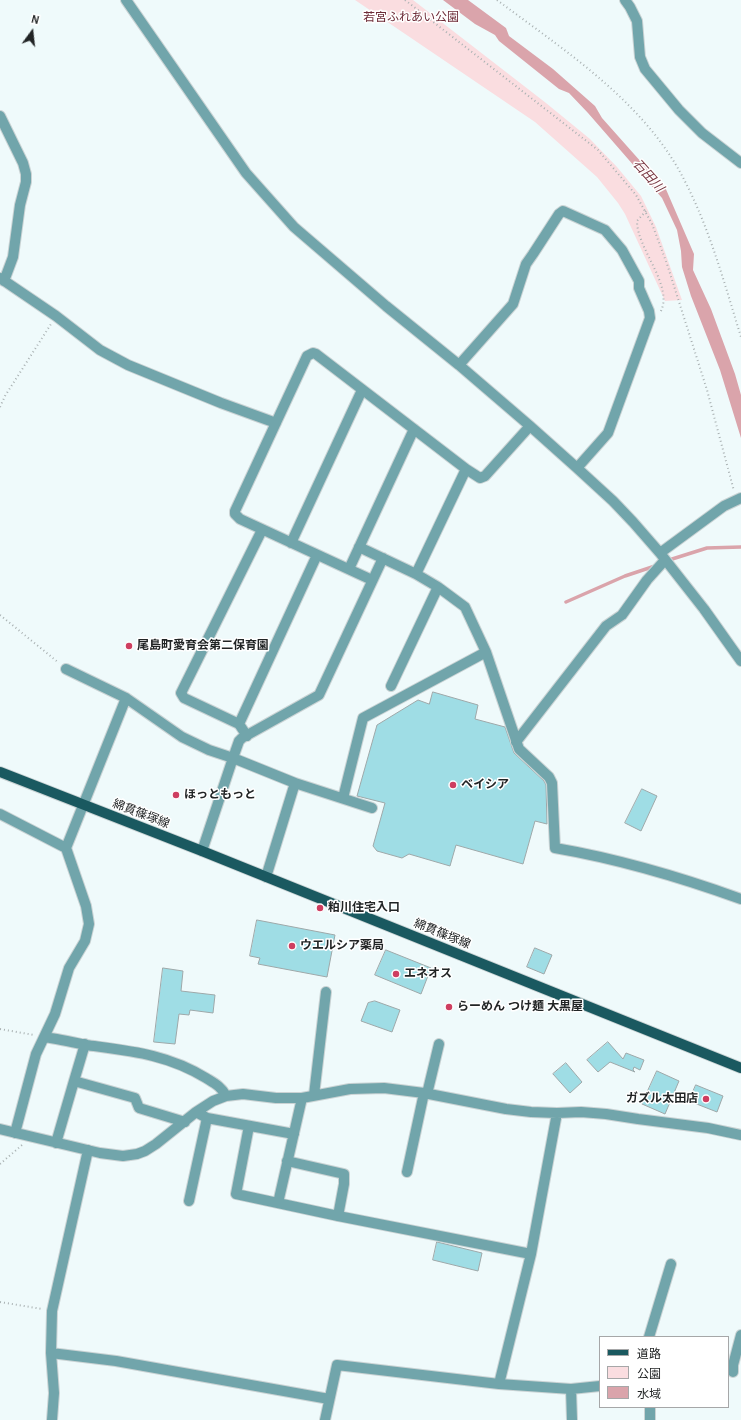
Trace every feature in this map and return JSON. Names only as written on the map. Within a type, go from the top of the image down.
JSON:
[{"type":"main road","name":"綿貫篠塚線","points":[[0,772],[202,851],[741,1068]]},
{"type":"street","points":[[126,0],[246,173],[276,208],[304,238],[459,365],[530,426],[634,522],[704,609],[741,661]]},
{"type":"street","points":[[625,0],[637,21],[640,41],[640,57],[645,69],[679,110],[702,133],[741,163]]},
{"type":"street","points":[[0,116],[23,163],[26,174],[26,182],[20,205],[13,257],[2,279],[56,316],[100,350],[128,365],[221,403],[276,423]]},
{"type":"street","points":[[459,365],[513,304],[526,264],[559,214],[563,211],[605,230],[622,250],[639,281],[639,288],[649,311],[650,318],[608,433],[577,468]]},
{"type":"street","points":[[372,580],[236,517],[235,511],[307,356],[310,354],[316,354],[466,469],[480,478],[485,476],[530,426]]},
{"type":"street","points":[[291,543],[362,390]]},
{"type":"street","points":[[349,569],[414,429]]},
{"type":"street","points":[[416,574],[466,469]]},
{"type":"street","points":[[516,742],[606,626],[622,615],[662,556],[724,506],[741,498]]},
{"type":"street","points":[[247,736],[239,724],[184,698],[182,693],[262,530]]},
{"type":"street","points":[[359,548],[416,574],[438,587],[465,607],[486,652],[519,749],[549,777],[553,791],[555,848],[634,864],[741,899]]},
{"type":"street","points":[[239,724],[317,554]]},
{"type":"street","points":[[202,851],[239,741],[319,695],[383,558]]},
{"type":"street","points":[[391,686],[438,587]]},
{"type":"street","points":[[343,798],[363,718],[486,652]]},
{"type":"street","points":[[66,669],[126,698],[182,736],[209,750],[295,783],[372,808]]},
{"type":"street","points":[[15,1133],[36,1054],[55,1014],[69,968],[85,941],[89,924],[86,906],[66,848],[126,698]]},
{"type":"street","points":[[266,877],[295,783]]},
{"type":"street","points":[[0,814],[66,848]]},
{"type":"street","points":[[314,1095],[326,992]]},
{"type":"street","points":[[44,1037],[130,1050],[164,1058],[184,1066],[219,1087],[224,1091],[226,1096]]},
{"type":"street","points":[[56,1143],[85,1044]]},
{"type":"street","points":[[407,1172],[425,1094],[439,1044]]},
{"type":"street","points":[[74,1081],[135,1098],[140,1108],[185,1122]]},
{"type":"street","points":[[0,1129],[100,1153],[123,1156],[137,1154],[156,1144],[196,1112],[214,1101],[226,1096],[243,1094],[276,1098],[302,1098],[350,1089],[384,1088],[506,1109],[531,1112],[581,1112],[606,1114],[708,1128],[741,1135]]},
{"type":"street","points":[[278,1203],[302,1098]]},
{"type":"street","points":[[196,1112],[207,1118],[294,1134]]},
{"type":"street","points":[[499,1384],[531,1254],[557,1113]]},
{"type":"street","points":[[189,1201],[207,1118]]},
{"type":"street","points":[[249,1126],[236,1194],[338,1216],[531,1254]]},
{"type":"street","points":[[52,1420],[54,1393],[51,1352],[52,1311],[88,1150]]},
{"type":"street","points":[[287,1161],[344,1174],[344,1184],[338,1216]]},
{"type":"street","points":[[649,1336],[671,1264]]},
{"type":"street","points":[[734,1372],[733,1365],[741,1335]]},
{"type":"street","points":[[51,1352],[116,1361],[329,1399]]},
{"type":"street","points":[[325,1420],[337,1365],[499,1384],[571,1389],[599,1386]]},
{"type":"street","points":[[571,1389],[572,1420]]},
{"type":"street","points":[[650,1408],[650,1420]]},
{"type":"path","points":[[497,0],[587,67],[623,99],[661,143],[679,172],[704,224],[741,337]]},
{"type":"path","points":[[646,212],[637,221],[637,228],[638,235],[650,259],[664,297],[663,305],[659,314]]},
{"type":"path","points":[[0,407],[5,396],[56,316]]},
{"type":"path","points":[[0,615],[66,669]]},
{"type":"path","points":[[0,1029],[44,1037]]},
{"type":"path","points":[[0,1164],[22,1146],[27,1136]]},
{"type":"path","points":[[0,1302],[52,1311]]},
{"type":"green space","name":"若宮ふれあい公園","points":[[355,0],[413,0],[590,139],[617,167],[641,196],[656,227],[682,300],[665,301],[625,214],[597,177],[535,122]]},
{"type":"water","name":"石田川","points":[[443,0],[468,0],[506,28],[509,36],[553,69],[595,106],[602,118],[665,187],[694,254],[693,270],[711,309],[735,374],[741,395],[741,438],[720,370],[691,296],[682,267],[677,230],[662,198],[569,93],[559,89],[499,41],[495,35],[475,24]]},
{"type":"building","name":"ベイシア","points":[[433,692],[478,705],[475,719],[505,727],[514,753],[544,781],[546,785],[547,824],[535,821],[523,864],[456,845],[450,866],[409,854],[402,858],[377,851],[373,846],[385,803],[357,796],[377,725],[418,700],[429,704]]},
{"type":"building","points":[[642,789],[657,796],[641,831],[625,823]]},
{"type":"building","name":"ウエルシア薬局","points":[[257,920],[335,935],[327,977],[258,964],[260,958],[250,956]]},
{"type":"building","points":[[535,948],[552,955],[544,974],[527,967]]},
{"type":"building","points":[[386,950],[431,968],[421,994],[375,975]]},
{"type":"building","points":[[163,968],[183,971],[181,991],[215,995],[213,1013],[190,1010],[189,1015],[179,1014],[175,1044],[154,1042]]},
{"type":"building","points":[[375,1001],[400,1010],[392,1032],[361,1021],[368,1003]]},
{"type":"building","points":[[608,1042],[623,1059],[626,1053],[644,1060],[640,1070],[634,1067],[633,1070],[635,1072],[610,1062],[598,1072],[587,1060]]},
{"type":"building","points":[[566,1063],[582,1082],[570,1093],[553,1074]]},
{"type":"building","points":[[657,1071],[679,1081],[665,1114],[642,1104]]},
{"type":"building","points":[[696,1085],[723,1096],[717,1112],[689,1101]]},
{"type":"building","points":[[437,1242],[482,1253],[478,1271],[433,1260]]},
{"type":"waterway","points":[[669,560],[707,548],[741,547]]},
{"type":"waterway","points":[[566,602],[625,576],[655,566]]},
{"type":"place","name":"尾島町愛育会第二保育園","points":[[129,646]]},
{"type":"place","name":"ベイシア","points":[[453,785]]},
{"type":"place","name":"ほっともっと","points":[[176,795]]},
{"type":"place","name":"粕川住宅入口","points":[[320,908]]},
{"type":"place","name":"ウエルシア薬局","points":[[292,946]]},
{"type":"place","name":"エネオス","points":[[396,974]]},
{"type":"place","name":"らーめん つけ麺 大黒屋","points":[[449,1007]]},
{"type":"place","name":"ガズル太田店","points":[[706,1099]]}]
